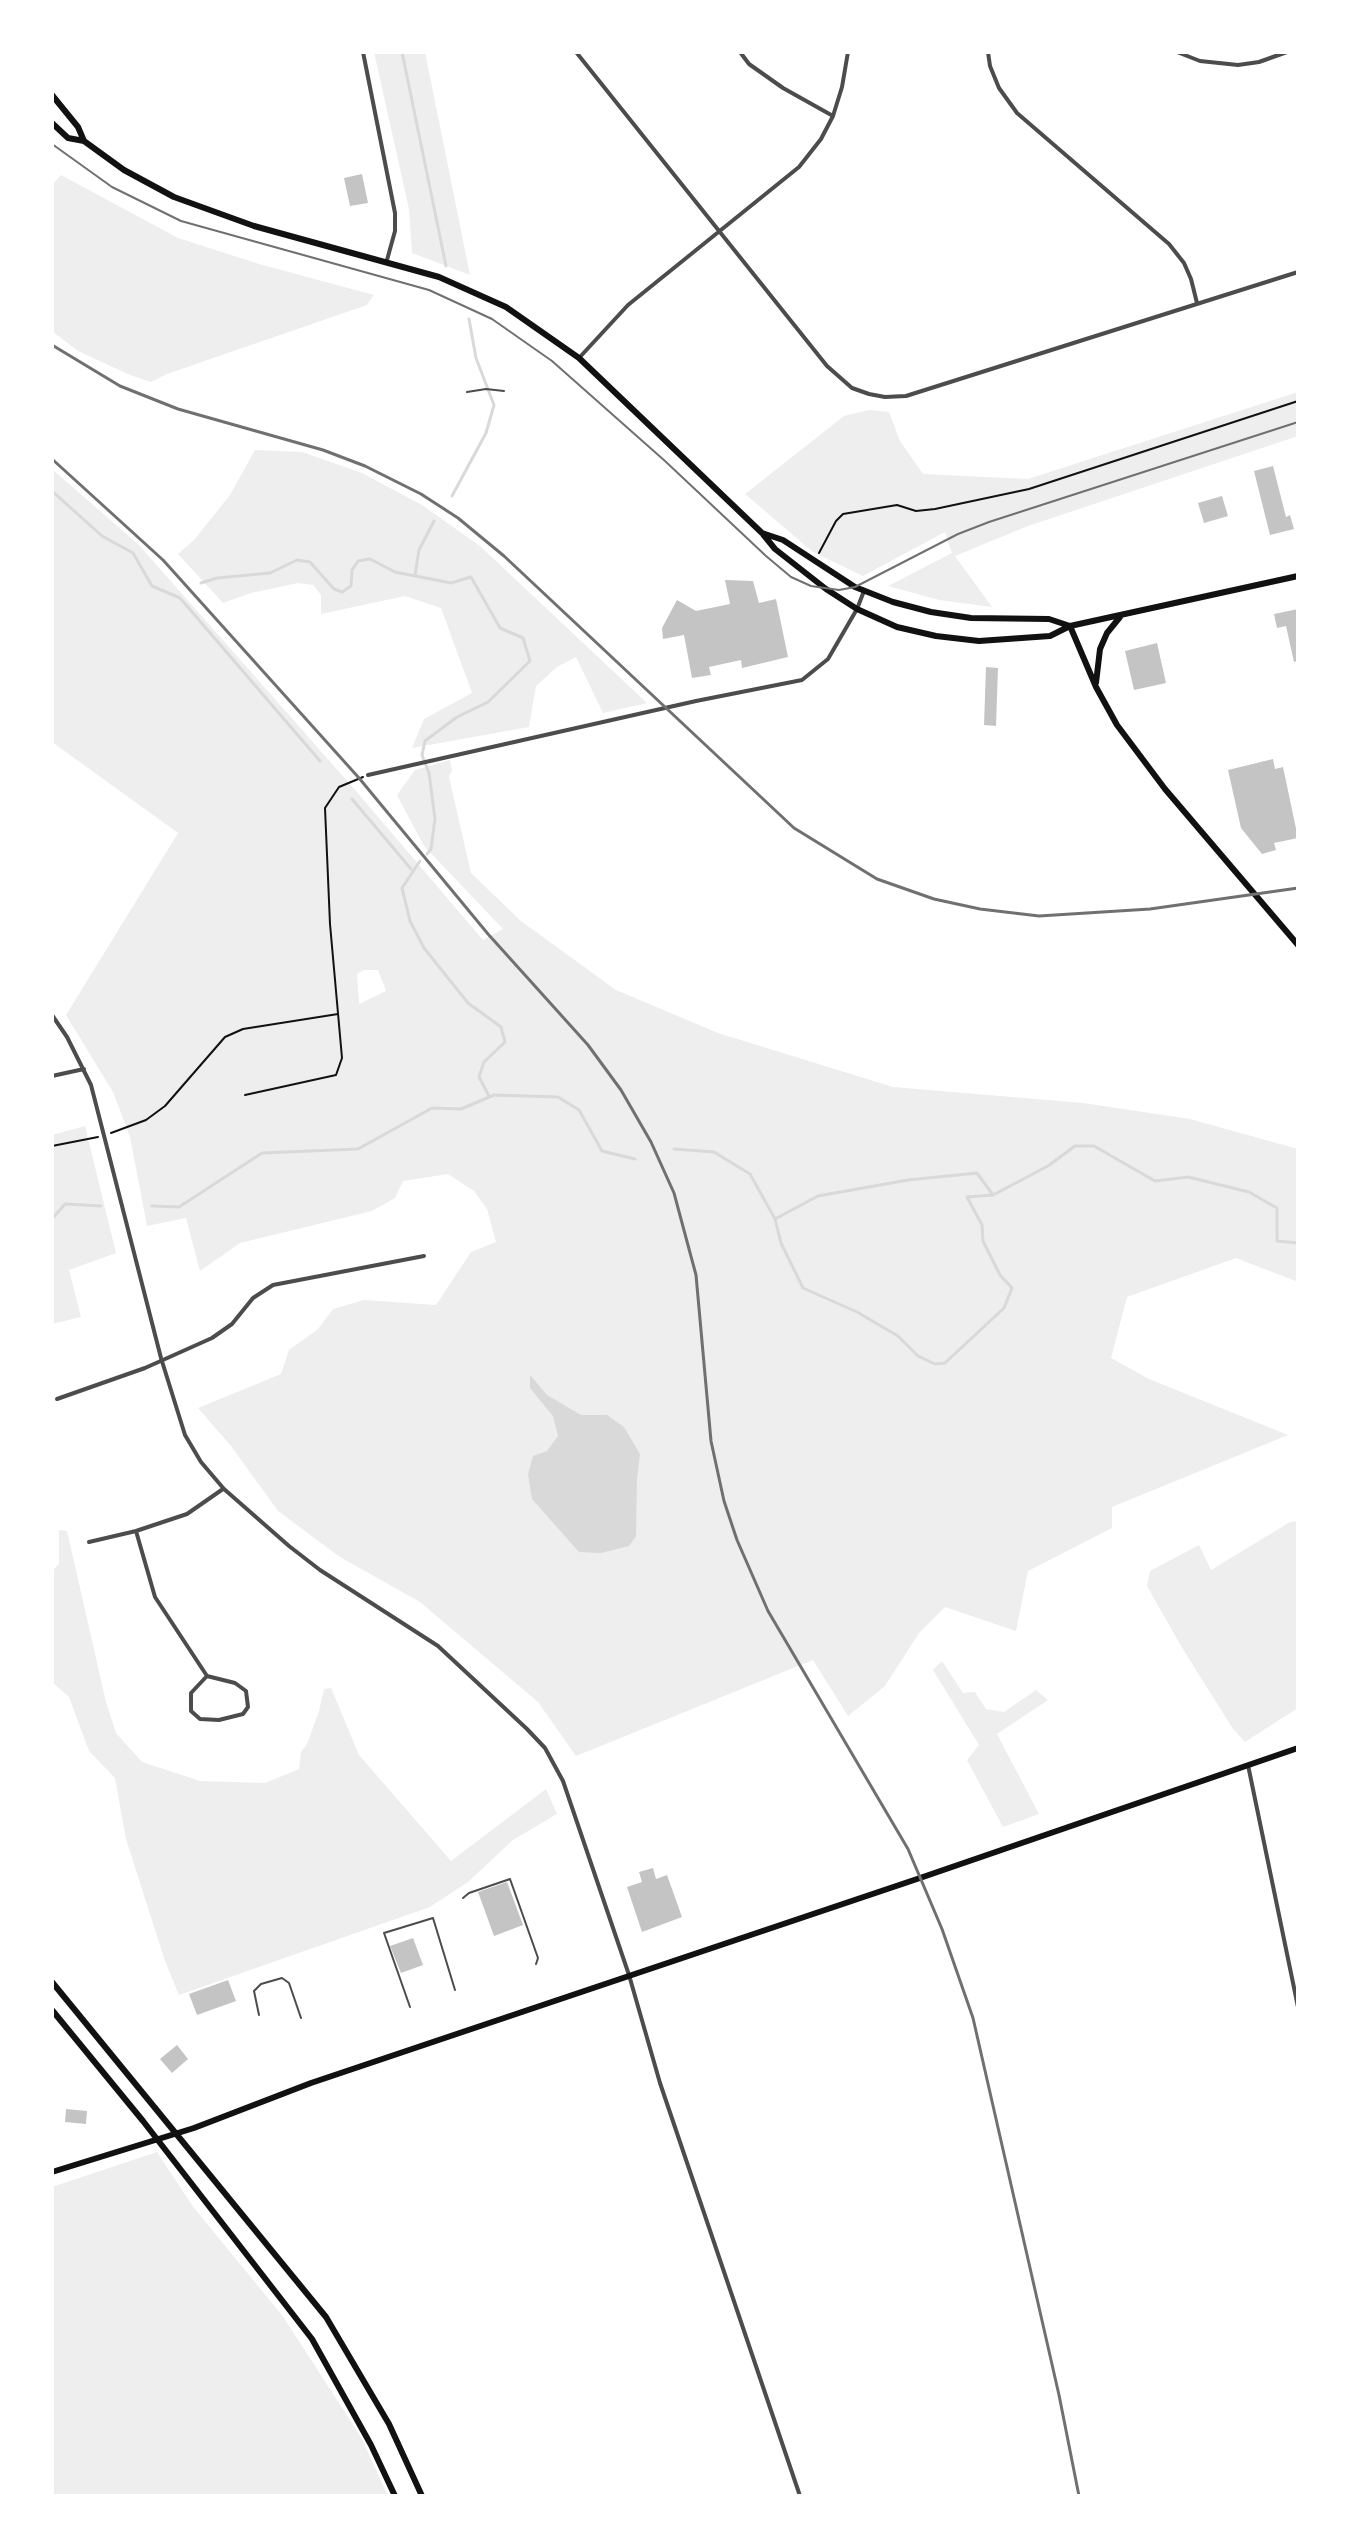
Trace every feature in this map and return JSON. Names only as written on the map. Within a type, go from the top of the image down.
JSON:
[{"type":"main road","points":[[52,95],[78,127],[84,141]]},
{"type":"main road","points":[[52,123],[68,138],[84,141],[134,175],[200,208],[254,226],[387,260],[439,277],[506,307],[579,358],[775,549],[857,609],[897,627],[979,641],[1050,636],[1070,626],[1298,576]]},
{"type":"main road","points":[[762,533],[783,540],[864,591],[893,602],[971,618],[1049,619],[1070,626],[1096,687],[1117,725],[1142,760],[1298,945]]},
{"type":"main road","points":[[1096,687],[1100,649],[1107,633],[1121,615]]},
{"type":"main road","points":[[52,2172],[175,2133],[325,2078],[1298,1748]]},
{"type":"main road","points":[[52,1982],[326,2317],[389,2424],[422,2496]]},
{"type":"main road","points":[[52,2010],[312,2339],[371,2445],[395,2496]]},
{"type":"street","points":[[363,52],[395,213],[395,231],[387,260]]},
{"type":"street","points":[[576,52],[836,376],[852,388],[869,394],[906,396],[1298,272]]},
{"type":"street","points":[[740,52],[749,64],[783,88],[833,116]]},
{"type":"street","points":[[579,358],[628,305],[799,167],[821,139],[833,116],[848,52]]},
{"type":"street","points":[[988,52],[999,88],[1017,113],[1169,244],[1184,263],[1197,303]]},
{"type":"street","points":[[1177,52],[1200,61],[1238,65],[1259,62],[1287,52]]},
{"type":"street","points":[[368,775],[802,680],[828,659],[864,591]]},
{"type":"street","points":[[52,1015],[91,1085],[161,1358],[185,1435],[201,1462],[224,1489],[320,1570],[438,1646],[545,1748],[563,1781],[629,1975],[660,2083],[800,2496]]},
{"type":"street","points":[[52,1076],[84,1069]]},
{"type":"street","points":[[57,1399],[145,1368],[220,1333],[253,1298],[273,1285],[424,1256]]},
{"type":"street","points":[[89,1542],[187,1514],[224,1489]]},
{"type":"street","points":[[136,1531],[155,1597],[207,1676],[235,1683],[246,1691],[248,1707],[243,1714],[235,1718],[210,1720],[200,1719],[191,1711],[191,1693],[207,1676]]},
{"type":"street","points":[[1248,1765],[1298,2007]]},
{"type":"lane","points":[[467,392],[486,389],[504,391]]},
{"type":"lane","points":[[463,1898],[510,1879],[538,1958],[536,1964]]},
{"type":"lane","points":[[410,2007],[384,1933],[433,1918],[455,1990]]},
{"type":"lane","points":[[259,2015],[254,1991],[261,1984],[282,1978],[289,1983],[301,2018]]},
{"type":"path","points":[[819,553],[843,514],[897,505],[916,511],[935,509],[1002,495],[1298,401]]},
{"type":"path","points":[[245,1095],[336,1075],[342,1058],[330,924],[325,808],[339,787],[368,775]]},
{"type":"path","points":[[111,1133],[146,1120],[165,1106],[225,1037],[243,1029],[340,1014]]},
{"type":"path","points":[[52,1146],[100,1136]]},
{"type":"shaded area","points":[[374,52],[425,52],[470,275],[412,253],[409,209]]},
{"type":"shaded area","points":[[61,175],[178,238],[374,295],[367,305],[151,382],[130,375],[78,351],[52,331],[52,185]]},
{"type":"shaded area","points":[[1298,392],[1298,436],[1028,526],[955,556],[992,607],[939,600],[888,586],[952,553],[945,532],[863,576],[813,552],[745,494],[844,416],[869,410],[889,412],[900,441],[923,474],[1028,479]]},
{"type":"shaded area","points":[[255,450],[302,452],[362,473],[422,505],[480,546],[647,703],[603,713],[576,657],[557,667],[536,686],[529,727],[412,748],[424,719],[472,693],[441,608],[405,596],[321,614],[321,595],[313,585],[298,583],[251,593],[223,603],[178,554],[194,540],[230,495]]},
{"type":"shaded area","points":[[52,469],[139,545],[483,940],[503,929],[424,846],[397,795],[415,770],[450,760],[452,770],[449,777],[471,873],[521,921],[616,990],[718,1033],[893,1087],[1083,1103],[1190,1119],[1298,1149],[1298,1282],[1236,1258],[1127,1297],[1111,1358],[1149,1379],[1288,1435],[1112,1507],[1112,1528],[1028,1571],[1016,1631],[945,1607],[919,1633],[885,1686],[848,1716],[813,1660],[576,1756],[538,1702],[420,1602],[340,1557],[278,1511],[231,1446],[198,1408],[281,1374],[289,1350],[318,1329],[333,1309],[364,1300],[436,1305],[471,1252],[496,1242],[487,1209],[474,1191],[448,1174],[403,1181],[395,1198],[372,1211],[240,1243],[200,1271],[186,1218],[147,1226],[130,1137],[113,1092],[66,1015],[178,833],[52,742]],"holes":[[[364,970],[378,970],[386,991],[359,1004],[357,974]]]},
{"type":"shaded area","points":[[85,1126],[116,1253],[69,1270],[81,1317],[52,1324],[52,1135]]},
{"type":"shaded area","points":[[530,1375],[547,1395],[581,1415],[607,1415],[624,1427],[640,1454],[636,1536],[629,1546],[601,1553],[579,1552],[532,1499],[528,1474],[533,1456],[547,1451],[558,1436],[553,1416],[530,1388]]},
{"type":"shaded area","points":[[1298,1521],[1298,1708],[1245,1742],[1233,1729],[1147,1586],[1150,1571],[1199,1545],[1211,1570],[1290,1522]]},
{"type":"shaded area","points":[[59,1530],[67,1531],[106,1702],[116,1733],[142,1762],[200,1781],[265,1783],[299,1769],[301,1752],[307,1744],[324,1689],[331,1688],[359,1755],[451,1861],[546,1789],[557,1814],[513,1840],[468,1882],[430,1907],[179,1995],[126,1839],[115,1778],[89,1751],[69,1697],[52,1682],[52,1571],[59,1564]]},
{"type":"shaded area","points":[[942,1661],[963,1693],[975,1692],[986,1709],[1004,1712],[1036,1690],[1048,1700],[997,1734],[1039,1814],[1003,1827],[967,1760],[979,1745],[933,1670]]},
{"type":"shaded area","points":[[157,2152],[194,2208],[282,2315],[361,2437],[388,2496],[52,2496],[52,2187]]},
{"type":"building","points":[[362,174],[368,203],[350,206],[344,178]]},
{"type":"building","points":[[1273,466],[1286,517],[1290,515],[1294,529],[1270,535],[1254,471]]},
{"type":"building","points":[[1222,496],[1228,516],[1204,523],[1198,503]]},
{"type":"building","points":[[725,580],[753,581],[759,603],[776,599],[788,657],[742,668],[741,660],[709,667],[711,675],[692,678],[684,635],[663,639],[662,628],[677,600],[696,611],[730,604]]},
{"type":"building","points":[[1298,609],[1298,661],[1294,662],[1286,626],[1277,628],[1274,614]]},
{"type":"building","points":[[1157,643],[1166,683],[1134,690],[1125,651]]},
{"type":"building","points":[[986,667],[998,668],[996,726],[984,725]]},
{"type":"building","points":[[1273,759],[1275,769],[1283,767],[1298,838],[1274,843],[1276,850],[1262,854],[1241,828],[1228,770]]},
{"type":"building","points":[[653,1868],[656,1879],[667,1875],[682,1917],[642,1932],[627,1887],[642,1882],[639,1872]]},
{"type":"building","points":[[507,1882],[523,1925],[494,1936],[478,1892]]},
{"type":"building","points":[[413,1938],[423,1965],[401,1973],[390,1946]]},
{"type":"building","points":[[228,1980],[236,2001],[197,2015],[189,1994]]},
{"type":"building","points":[[177,2045],[188,2059],[172,2073],[160,2059]]},
{"type":"building","points":[[66,2109],[87,2111],[86,2124],[65,2122]]},
{"type":"waterway","points":[[402,52],[446,266]]},
{"type":"waterway","points":[[452,496],[486,433],[494,405],[476,358],[469,319]]},
{"type":"waterway","points":[[52,491],[102,536],[133,553],[152,586],[180,598],[320,761]]},
{"type":"waterway","points":[[415,575],[419,550],[434,521]]},
{"type":"waterway","points":[[201,583],[217,578],[270,573],[297,560],[310,562],[334,589],[342,592],[351,586],[352,570],[358,561],[370,559],[395,572],[451,583],[471,577],[500,628],[523,638],[530,661],[488,702],[457,717],[425,741],[422,755],[429,773],[435,819],[431,849],[427,854]]},
{"type":"waterway","points":[[352,799],[411,869]]},
{"type":"waterway","points":[[420,861],[402,888],[410,921],[424,948],[468,1003],[501,1027],[505,1042],[484,1062],[479,1077],[489,1096]]},
{"type":"waterway","points":[[152,1206],[179,1207],[262,1153],[358,1149],[432,1108],[461,1109],[494,1095],[558,1097],[579,1110],[602,1151],[635,1159]]},
{"type":"waterway","points":[[674,1149],[714,1152],[750,1174],[775,1219],[781,1243],[803,1288],[857,1312],[898,1336],[918,1356],[935,1364],[945,1363],[1004,1308],[1012,1288],[1000,1275],[983,1241],[982,1225],[967,1197],[993,1195],[1048,1166],[1075,1146],[1094,1146],[1155,1181],[1188,1177],[1249,1192],[1277,1208],[1277,1241],[1298,1243]]},
{"type":"waterway","points":[[775,1219],[818,1196],[908,1180],[977,1173],[993,1195]]},
{"type":"waterway","points":[[52,1219],[65,1204],[101,1206]]},
{"type":"tram line","points":[[52,144],[112,187],[181,221],[429,290],[492,319],[552,361],[766,556],[791,577],[811,586],[839,590],[855,587],[958,534],[989,522],[1298,422]]},
{"type":"railway","points":[[52,345],[120,386],[178,409],[323,450],[365,466],[421,494],[458,518],[504,556],[794,828],[877,879],[934,899],[980,909],[1039,916],[1150,909],[1298,888]]},
{"type":"railway","points":[[52,459],[163,560],[359,778],[488,934],[588,1045],[621,1090],[651,1142],[674,1193],[696,1275],[711,1441],[724,1501],[737,1540],[768,1611],[908,1849],[942,1929],[973,2018],[1079,2496]]}]
